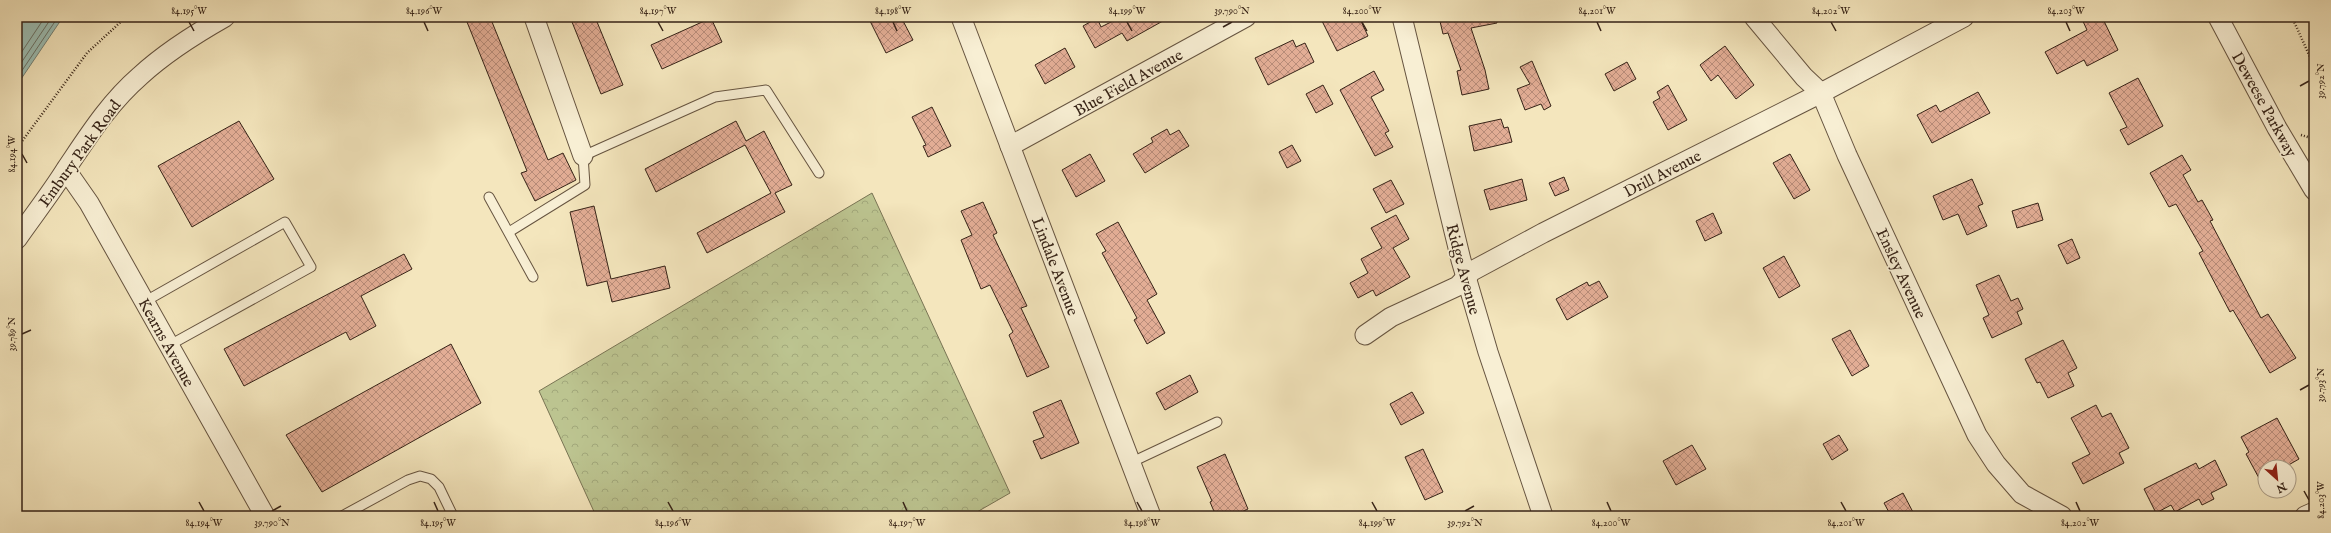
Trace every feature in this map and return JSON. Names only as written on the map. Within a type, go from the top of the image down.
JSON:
[{"type":"street","name":"Embury Park Road","points":[[17,239],[66,170],[100,118],[139,76],[196,33],[225,17]]},
{"type":"street","points":[[534,17],[555,81],[583,156]]},
{"type":"street","name":"Lindale Avenue","points":[[961,17],[1132,462],[1151,516]]},
{"type":"street","name":"Blue Field Avenue","points":[[1010,146],[1246,17]]},
{"type":"street","name":"Ridge Avenue","points":[[1402,17],[1466,278],[1488,352],[1543,516]]},
{"type":"street","name":"Ensley Avenue","points":[[1754,17],[1804,77],[1821,93],[1846,155],[1977,435],[1996,464],[2022,494],[2062,516]]},
{"type":"street","name":"Drill Avenue","points":[[1365,335],[1391,317],[1458,286],[1472,271],[1543,233],[1821,93],[1964,17]]},
{"type":"street","name":"Deweese Parkway","points":[[2218,17],[2277,128],[2314,190]]},
{"type":"street","name":"Kearns Avenue","points":[[66,170],[89,203],[168,346],[265,516]]},
{"type":"street","points":[[2305,516],[2314,512]]},
{"type":"lane","points":[[509,232],[585,185],[583,156],[715,96],[766,90],[818,172]]},
{"type":"lane","points":[[489,197],[533,276]]},
{"type":"lane","points":[[144,302],[285,222],[310,268],[168,346]]},
{"type":"lane","points":[[1132,462],[1217,422]]},
{"type":"lane","points":[[342,516],[408,480],[420,476],[431,479],[439,487],[453,516]]},
{"type":"path","points":[[17,148],[87,53],[126,17]]},
{"type":"path","points":[[2292,17],[2314,66]]},
{"type":"green space","points":[[872,193],[1010,493],[970,516],[596,516],[539,391]]},
{"type":"water","points":[[17,17],[63,17],[17,85]]},
{"type":"building","points":[[465,17],[490,17],[548,160],[563,153],[576,180],[535,201],[521,173],[527,171]]},
{"type":"building","points":[[570,17],[595,17],[623,85],[601,94]]},
{"type":"building","points":[[868,17],[901,17],[913,40],[886,53]]},
{"type":"building","points":[[1121,17],[1170,17],[1127,41],[1122,33],[1095,48],[1083,26],[1097,18],[1101,27]]},
{"type":"building","points":[[1320,17],[1359,17],[1368,36],[1337,51]]},
{"type":"building","points":[[1439,17],[1496,17],[1497,23],[1471,28],[1485,70],[1489,89],[1462,95],[1457,71],[1461,70],[1448,33],[1443,34]]},
{"type":"building","points":[[2081,17],[2102,17],[2118,50],[2087,66],[2084,60],[2057,74],[2045,52],[2087,30]]},
{"type":"building","points":[[711,18],[722,42],[662,69],[651,45]]},
{"type":"building","points":[[1293,40],[1296,47],[1305,43],[1314,62],[1268,85],[1255,58]]},
{"type":"building","points":[[1725,46],[1754,85],[1736,99],[1718,75],[1711,81],[1700,65]]},
{"type":"building","points":[[1065,48],[1075,67],[1045,84],[1035,65]]},
{"type":"building","points":[[1532,61],[1551,106],[1544,110],[1541,104],[1525,110],[1517,89],[1530,84],[1520,67]]},
{"type":"building","points":[[1627,62],[1636,79],[1614,91],[1605,74]]},
{"type":"building","points":[[1374,71],[1384,90],[1371,97],[1389,131],[1385,133],[1393,147],[1375,156],[1340,90]]},
{"type":"building","points":[[2138,78],[2163,126],[2128,145],[2120,130],[2127,127],[2109,93]]},
{"type":"building","points":[[1323,85],[1333,104],[1316,113],[1306,94]]},
{"type":"building","points":[[1668,85],[1687,120],[1668,130],[1653,102],[1660,98],[1657,92]]},
{"type":"building","points":[[1978,92],[1990,113],[1932,143],[1917,115],[1936,105],[1940,112]]},
{"type":"building","points":[[932,107],[951,146],[928,157],[923,146],[926,145],[912,117]]},
{"type":"building","points":[[1501,119],[1504,128],[1508,127],[1512,142],[1474,151],[1469,126]]},
{"type":"building","points":[[239,121],[274,179],[192,227],[158,166]]},
{"type":"building","points":[[736,121],[746,141],[764,131],[792,185],[775,193],[785,212],[707,253],[697,233],[771,193],[745,145],[656,192],[645,169]]},
{"type":"building","points":[[1167,129],[1170,135],[1179,130],[1189,146],[1145,173],[1133,154],[1153,142],[1151,138]]},
{"type":"building","points":[[1292,145],[1301,161],[1287,168],[1279,152]]},
{"type":"building","points":[[1090,154],[1105,181],[1076,197],[1062,170]]},
{"type":"building","points":[[1790,154],[1810,190],[1794,199],[1773,163]]},
{"type":"building","points":[[2182,155],[2191,170],[2183,175],[2198,202],[2202,200],[2213,220],[2210,221],[2261,318],[2268,314],[2296,358],[2270,373],[2233,310],[2230,312],[2199,253],[2203,251],[2176,204],[2169,207],[2150,173]]},
{"type":"building","points":[[1564,177],[1569,190],[1555,196],[1549,183]]},
{"type":"building","points":[[1522,179],[1527,200],[1490,210],[1484,190]]},
{"type":"building","points":[[1972,179],[1983,204],[1978,206],[1987,226],[1967,235],[1958,214],[1943,220],[1933,196]]},
{"type":"building","points":[[1391,180],[1404,204],[1386,213],[1373,189]]},
{"type":"building","points":[[983,202],[997,233],[993,235],[1027,306],[1021,308],[1049,367],[1027,377],[1009,335],[1013,332],[990,285],[981,289],[961,240],[972,235],[961,211]]},
{"type":"building","points":[[2038,203],[2043,220],[2017,228],[2012,211]]},
{"type":"building","points":[[594,206],[611,279],[665,266],[670,288],[612,302],[607,281],[587,286],[570,212]]},
{"type":"building","points":[[1713,213],[1722,233],[1705,241],[1696,221]]},
{"type":"building","points":[[1396,215],[1409,239],[1393,248],[1410,277],[1376,296],[1373,290],[1358,298],[1350,283],[1368,273],[1361,259],[1382,248],[1371,228]]},
{"type":"building","points":[[1118,222],[1157,294],[1147,300],[1165,333],[1147,344],[1134,320],[1137,318],[1102,253],[1106,251],[1096,234]]},
{"type":"building","points":[[2072,239],[2080,258],[2067,264],[2058,245]]},
{"type":"building","points":[[404,254],[412,269],[361,296],[376,326],[350,340],[346,332],[244,386],[224,349]]},
{"type":"building","points":[[1784,256],[1800,286],[1779,298],[1763,268]]},
{"type":"building","points":[[1999,275],[2011,301],[2018,298],[2023,309],[2017,312],[2022,324],[1992,338],[1983,318],[1989,315],[1976,285]]},
{"type":"building","points":[[1599,281],[1608,297],[1567,320],[1556,299],[1587,282],[1589,286]]},
{"type":"building","points":[[1850,330],[1869,366],[1852,376],[1832,339]]},
{"type":"building","points":[[2063,340],[2077,368],[2068,373],[2074,386],[2048,398],[2040,382],[2037,383],[2025,359]]},
{"type":"building","points":[[451,344],[481,403],[322,492],[286,435]]},
{"type":"building","points":[[1190,375],[1198,392],[1165,410],[1156,393]]},
{"type":"building","points":[[1412,392],[1424,413],[1401,425],[1390,404]]},
{"type":"building","points":[[1061,400],[1079,443],[1041,459],[1033,441],[1044,437],[1033,412]]},
{"type":"building","points":[[2096,405],[2102,417],[2111,413],[2129,448],[2119,453],[2124,463],[2083,484],[2072,463],[2090,454],[2071,418]]},
{"type":"building","points":[[2277,418],[2299,459],[2257,459],[2257,474],[2246,454],[2249,452],[2241,437]]},
{"type":"building","points":[[1839,435],[1848,450],[1832,460],[1823,444]]},
{"type":"building","points":[[1692,445],[1706,469],[1676,485],[1663,461]]},
{"type":"building","points":[[1423,449],[1443,492],[1425,500],[1405,457]]},
{"type":"building","points":[[1225,454],[1248,509],[1233,516],[1216,516],[1210,502],[1212,501],[1197,467]]},
{"type":"building","points":[[2215,460],[2227,485],[2211,493],[2214,499],[2202,505],[2199,499],[2175,512],[2171,505],[2156,513],[2144,489],[2196,463],[2199,469]]},
{"type":"building","points":[[1903,493],[1915,516],[1891,516],[1884,503]]}]
